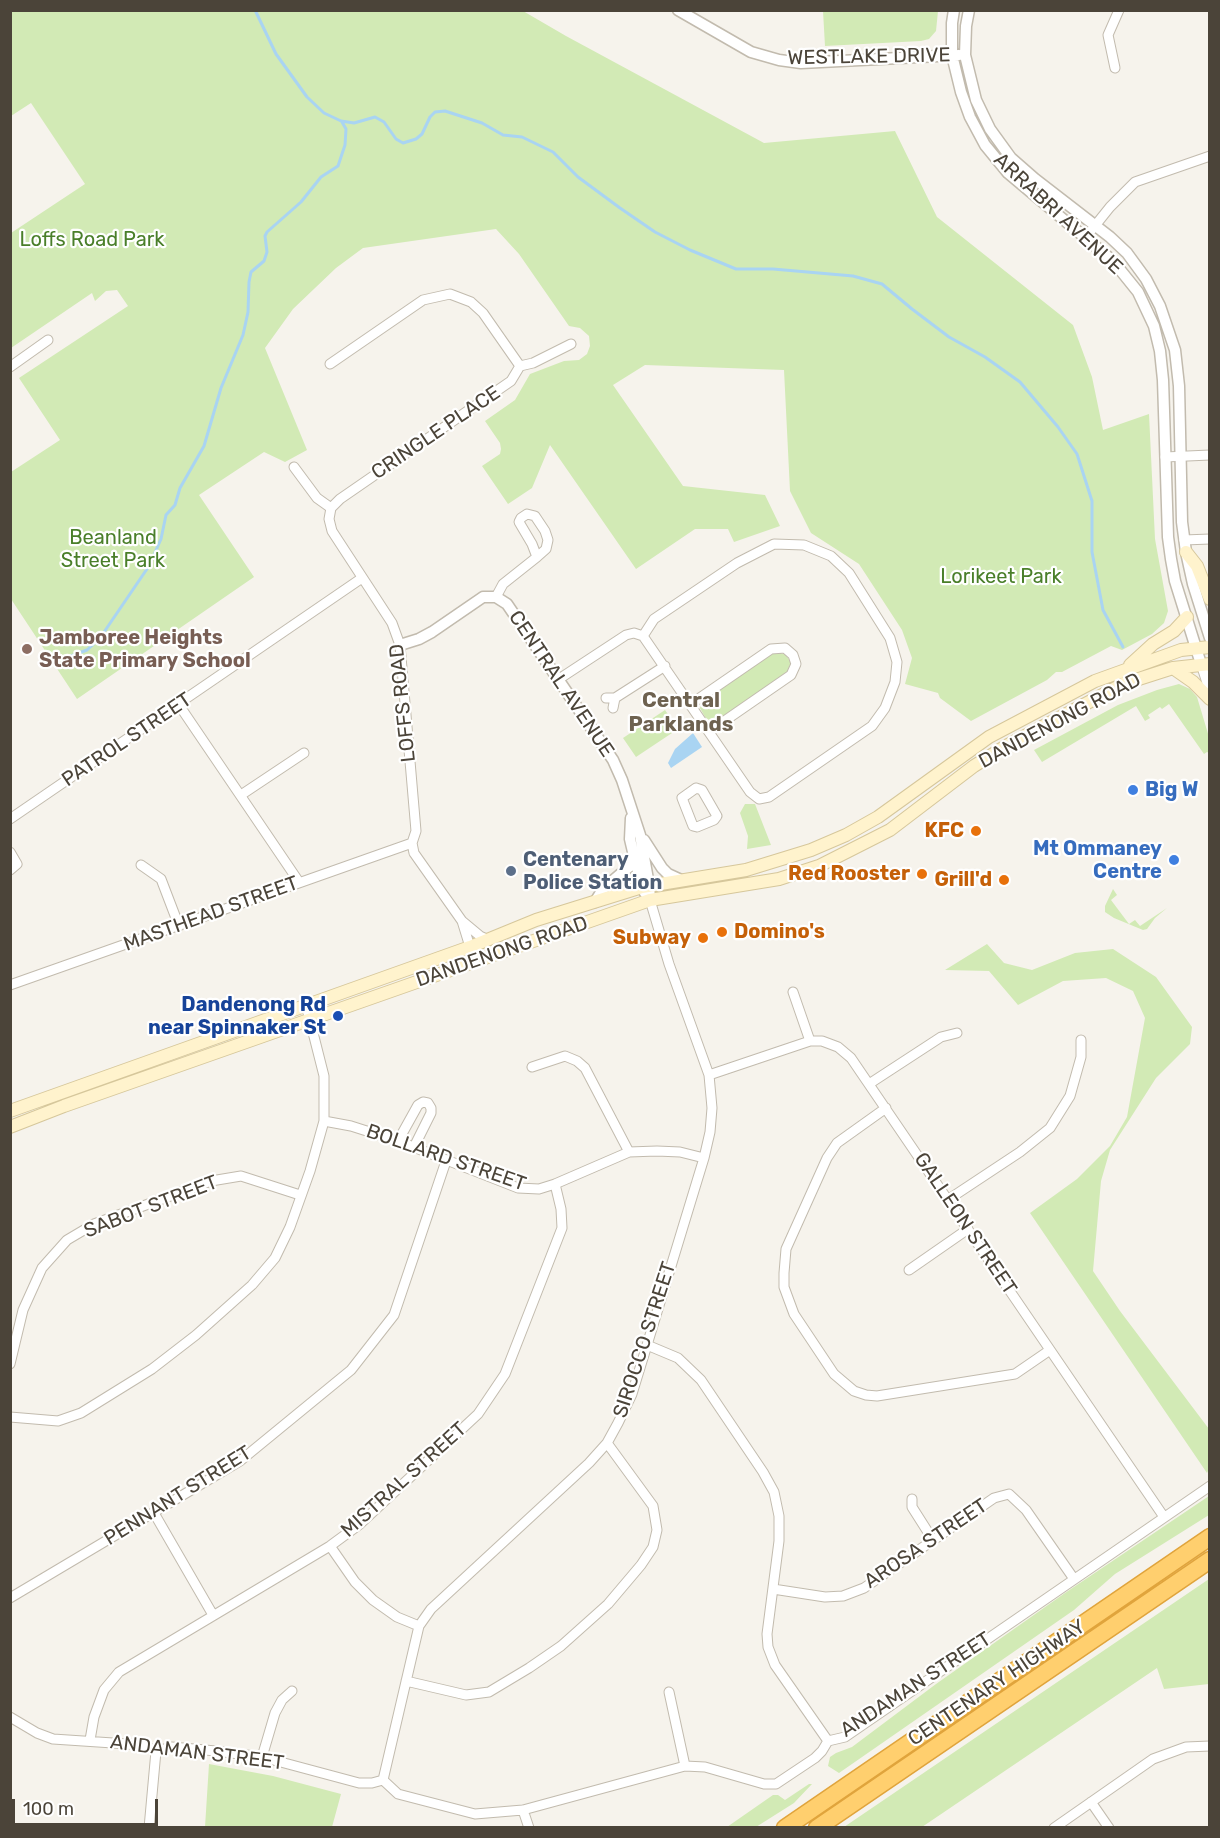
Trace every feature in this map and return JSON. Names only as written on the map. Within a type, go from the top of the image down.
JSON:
[{"type":"highway","name":"CENTENARY HIGHWAY","points":[[785,1827],[1209,1537]]},
{"type":"highway","name":"CENTENARY HIGHWAY","points":[[817,1827],[1209,1560]]},
{"type":"main road","points":[[1185,546],[1197,566],[1209,599]]},
{"type":"main road","points":[[1125,670],[1154,644],[1174,631],[1186,617]]},
{"type":"main road","name":"DANDENONG ROAD","points":[[10,1111],[471,947],[536,920],[645,886],[746,870],[795,856],[838,839],[878,817],[989,737],[1095,681],[1182,650],[1209,647]]},
{"type":"main road","name":"DANDENONG ROAD","points":[[10,1127],[75,1102],[650,900],[779,879],[819,866],[890,830],[974,766],[1006,746],[1123,684],[1173,668],[1205,664]]},
{"type":"main road","points":[[1173,668],[1193,682],[1209,699]]},
{"type":"street","name":"WESTLAKE DRIVE","points":[[678,10],[751,52],[779,60],[801,63],[965,55]]},
{"type":"street","name":"ARRABRI AVENUE","points":[[954,10],[952,55],[965,106],[985,145],[1008,173],[1086,237],[1123,272],[1138,292],[1154,326],[1162,365],[1168,537],[1175,580],[1196,648],[1205,664]]},
{"type":"street","name":"ARRABRI AVENUE","points":[[969,10],[965,55],[976,100],[990,129],[1011,158],[1127,253],[1146,279],[1160,306],[1175,350],[1179,386],[1182,522],[1185,546],[1193,584],[1209,638]]},
{"type":"street","points":[[1115,68],[1108,35],[1119,10]]},
{"type":"street","points":[[1086,237],[1136,182],[1209,156]]},
{"type":"street","points":[[330,364],[423,300],[450,294],[471,302],[483,313],[520,366]]},
{"type":"street","points":[[10,367],[48,340]]},
{"type":"street","name":"CRINGLE PLACE","points":[[331,508],[340,499],[511,381],[520,366],[533,363],[572,344]]},
{"type":"street","points":[[1165,457],[1209,455]]},
{"type":"street","points":[[294,466],[317,498],[331,508]]},
{"type":"street","name":"LOFFS ROAD","points":[[331,508],[329,519],[332,531],[392,623],[400,645],[416,831],[412,843]]},
{"type":"street","points":[[1185,546],[1209,538]]},
{"type":"street","points":[[559,680],[626,635],[634,633],[643,636],[750,792],[759,799],[769,797],[872,726],[885,708],[895,682],[897,662],[890,638],[849,573],[831,556],[804,544],[774,544],[737,563],[654,619],[643,636]]},
{"type":"street","points":[[496,597],[503,584],[537,557]]},
{"type":"street","name":"PATROL STREET","points":[[10,819],[363,578]]},
{"type":"street","name":"CENTRAL AVENUE","points":[[400,645],[432,632],[483,597],[496,597],[507,604],[613,760],[640,835],[645,886]]},
{"type":"street","points":[[691,704],[771,649],[785,648],[793,655],[796,664],[791,675],[710,732]]},
{"type":"street","points":[[1205,664],[1209,692]]},
{"type":"street","points":[[612,701],[665,666]]},
{"type":"street","points":[[179,705],[299,882]]},
{"type":"street","points":[[241,795],[304,753]]},
{"type":"street","name":"CENTRAL AVENUE","points":[[632,812],[630,839],[650,900]]},
{"type":"street","name":"CENTRAL AVENUE","points":[[640,835],[662,868],[668,874],[681,880]]},
{"type":"street","points":[[412,843],[414,853],[462,921],[480,936],[489,940]]},
{"type":"street","name":"MASTHEAD STREET","points":[[10,985],[412,843]]},
{"type":"street","points":[[10,852],[17,864],[10,870]]},
{"type":"street","points":[[595,902],[603,889],[630,866],[634,856]]},
{"type":"street","points":[[141,865],[161,879],[179,926]]},
{"type":"street","name":"SIROCCO STREET","points":[[382,1780],[419,1626],[431,1609],[589,1463],[607,1443],[632,1394],[704,1158],[710,1132],[712,1108],[709,1075],[669,964],[650,900]]},
{"type":"street","points":[[462,921],[471,947],[482,958]]},
{"type":"street","points":[[709,1075],[810,1041],[793,992]]},
{"type":"street","points":[[10,1417],[57,1421],[81,1413],[152,1369],[196,1335],[252,1285],[275,1258],[290,1227],[310,1172],[324,1122],[324,1076],[306,1005]]},
{"type":"street","points":[[869,1084],[941,1037],[957,1033]]},
{"type":"street","points":[[949,1199],[1020,1152],[1050,1128],[1070,1096],[1081,1057],[1081,1040]]},
{"type":"street","name":"GALLEON STREET","points":[[810,1041],[822,1041],[838,1047],[851,1058],[1164,1517]]},
{"type":"street","points":[[532,1067],[565,1056],[577,1061],[585,1068],[629,1152]]},
{"type":"street","points":[[398,1141],[418,1106],[423,1102],[428,1103],[431,1113],[414,1147]]},
{"type":"street","points":[[886,1108],[837,1143],[827,1158],[786,1249],[784,1287],[794,1314],[834,1374],[854,1391],[877,1396],[1015,1374],[1050,1350]]},
{"type":"street","name":"BOLLARD STREET","points":[[324,1122],[351,1126],[398,1141],[518,1188],[539,1189],[555,1184],[629,1152],[680,1152],[704,1158]]},
{"type":"street","name":"PENNANT STREET","points":[[10,1598],[240,1461],[351,1370],[394,1315],[446,1161]]},
{"type":"street","name":"SABOT STREET","points":[[10,1364],[23,1310],[42,1268],[67,1240],[94,1224],[211,1181],[241,1176],[300,1195]]},
{"type":"street","name":"MISTRAL STREET","points":[[90,1740],[94,1717],[104,1690],[119,1672],[330,1546],[360,1524],[478,1414],[505,1374],[562,1228],[561,1209],[555,1184]]},
{"type":"street","points":[[909,1270],[968,1229]]},
{"type":"street","points":[[647,1345],[678,1358],[701,1380],[757,1462],[774,1492],[779,1516],[779,1541],[767,1634],[770,1656],[828,1741]]},
{"type":"street","points":[[406,1681],[466,1695],[489,1692],[561,1646],[608,1604],[641,1565],[653,1547],[657,1530],[653,1506],[607,1443]]},
{"type":"street","name":"ANDAMAN STREET","points":[[10,1717],[37,1733],[53,1739],[143,1745],[156,1751],[172,1747],[262,1758],[359,1783],[382,1780],[398,1794],[475,1815],[524,1810],[685,1766],[705,1767],[764,1784],[776,1784],[815,1758],[828,1741],[845,1737],[1209,1486]]},
{"type":"street","name":"AROSA STREET","points":[[773,1589],[825,1598],[843,1596],[864,1588],[994,1498],[1009,1494],[1026,1510],[1074,1579]]},
{"type":"street","points":[[912,1498],[912,1507],[933,1540]]},
{"type":"street","points":[[154,1513],[213,1615]]},
{"type":"street","points":[[330,1546],[355,1582],[373,1600],[397,1617],[419,1626]]},
{"type":"street","points":[[262,1758],[275,1713],[282,1700],[292,1691]]},
{"type":"street","points":[[669,1692],[685,1766]]},
{"type":"street","points":[[1054,1827],[1153,1759],[1186,1747],[1209,1746]]},
{"type":"street","points":[[149,1827],[156,1751]]},
{"type":"street","points":[[1091,1802],[1109,1827]]},
{"type":"street","points":[[524,1810],[529,1827]]},
{"type":"green space","points":[[11,10],[523,11],[764,143],[895,131],[937,217],[1073,325],[1092,377],[1103,430],[1149,414],[1155,539],[1168,611],[1164,623],[1152,634],[1122,650],[1111,646],[1062,672],[1056,672],[1047,680],[971,721],[940,698],[938,693],[905,684],[912,658],[902,630],[859,564],[811,533],[790,491],[784,370],[645,365],[613,385],[683,486],[765,495],[780,526],[734,542],[728,529],[695,529],[636,569],[550,445],[532,488],[508,504],[482,466],[500,454],[501,449],[500,443],[485,421],[515,400],[530,374],[564,361],[579,360],[587,354],[590,346],[589,336],[580,328],[569,326],[519,254],[496,229],[363,248],[336,268],[293,309],[265,348],[307,450],[285,462],[264,452],[199,495],[254,577],[77,699],[11,599],[11,472],[60,440],[19,378],[128,306],[117,290],[106,291],[95,301],[92,293],[11,348],[11,233],[85,184],[31,103],[11,116]]},
{"type":"green space","points":[[823,10],[938,11],[936,31],[929,39],[825,46]]},
{"type":"green space","points":[[773,653],[786,655],[790,661],[787,673],[717,720],[709,720],[705,717],[700,708],[703,701]]},
{"type":"green space","points":[[1179,684],[1190,689],[1197,697],[1209,737],[1209,753],[1204,754],[1169,704],[1148,715],[1150,718],[1145,721],[1136,706],[1042,762],[1034,750],[1118,705]]},
{"type":"green space","points":[[665,710],[678,729],[636,757],[623,738]]},
{"type":"green space","points":[[745,804],[755,804],[771,845],[747,849],[748,836],[740,813]]},
{"type":"green space","points":[[1113,889],[1117,895],[1111,900],[1129,924],[1135,920],[1140,926],[1167,908],[1147,929],[1143,930],[1114,918],[1105,912],[1105,906]]},
{"type":"green space","points":[[987,944],[1004,963],[1032,970],[1075,953],[1113,949],[1156,977],[1192,1027],[1190,1044],[1156,1078],[1110,1150],[1101,1181],[1093,1271],[1120,1311],[1209,1429],[1209,1469],[1207,1473],[1030,1213],[1077,1179],[1110,1146],[1127,1117],[1145,1018],[1133,991],[1106,978],[1063,981],[1018,1005],[989,971],[945,970]]},
{"type":"green space","points":[[1209,1496],[1209,1515],[1115,1574],[1074,1610],[839,1773],[828,1766],[830,1757],[852,1747],[936,1684],[1065,1593]]},
{"type":"green space","points":[[1209,1579],[1209,1684],[1164,1689],[1157,1668],[922,1827],[844,1827]]},
{"type":"green space","points":[[209,1764],[273,1776],[341,1794],[332,1827],[205,1827]]},
{"type":"green space","points":[[812,1784],[794,1803],[756,1827],[727,1827],[773,1795],[778,1795],[785,1800]]},
{"type":"water","points":[[693,733],[702,747],[671,768],[668,763],[675,749]]},
{"type":"waterway","points":[[255,10],[276,54],[307,97],[324,113],[341,121],[354,123],[375,117],[384,122],[396,139],[403,143],[416,139],[422,134],[435,112],[445,111],[482,123],[503,135],[522,137],[553,152],[578,177],[620,208],[655,232],[690,250],[736,269],[773,269],[853,276],[882,284],[949,337],[985,357],[1020,382],[1058,427],[1077,454],[1092,501],[1092,552],[1103,610],[1123,647]]},
{"type":"waterway","points":[[63,659],[87,650],[100,638],[149,566],[161,539],[166,515],[175,505],[180,488],[204,446],[221,388],[243,335],[248,312],[251,272],[264,261],[267,252],[265,236],[301,202],[321,177],[338,166],[345,145],[346,129],[342,122]]},
{"type":"place","name":"Jamboree Heights State Primary School","points":[[27,649]]},
{"type":"place","name":"Big W","points":[[1133,790]]},
{"type":"place","name":"KFC","points":[[976,831]]},
{"type":"place","name":"Mt Ommaney Centre","points":[[1174,860]]},
{"type":"place","name":"Centenary Police Station","points":[[511,871]]},
{"type":"place","name":"Red Rooster","points":[[922,874]]},
{"type":"place","name":"Grill'd","points":[[1004,880]]},
{"type":"place","name":"Domino's","points":[[722,932]]},
{"type":"place","name":"Subway","points":[[703,938]]},
{"type":"place","name":"Dandenong Rd near Spinnaker St","points":[[338,1016]]},
{"type":"district","name":"Central Parklands","points":[[681,713]]},
{"type":"park label","name":"Loffs Road Park","points":[[92,240]]},
{"type":"park label","name":"Beanland Street Park","points":[[113,550]]},
{"type":"park label","name":"Lorikeet Park","points":[[1001,577]]}]
